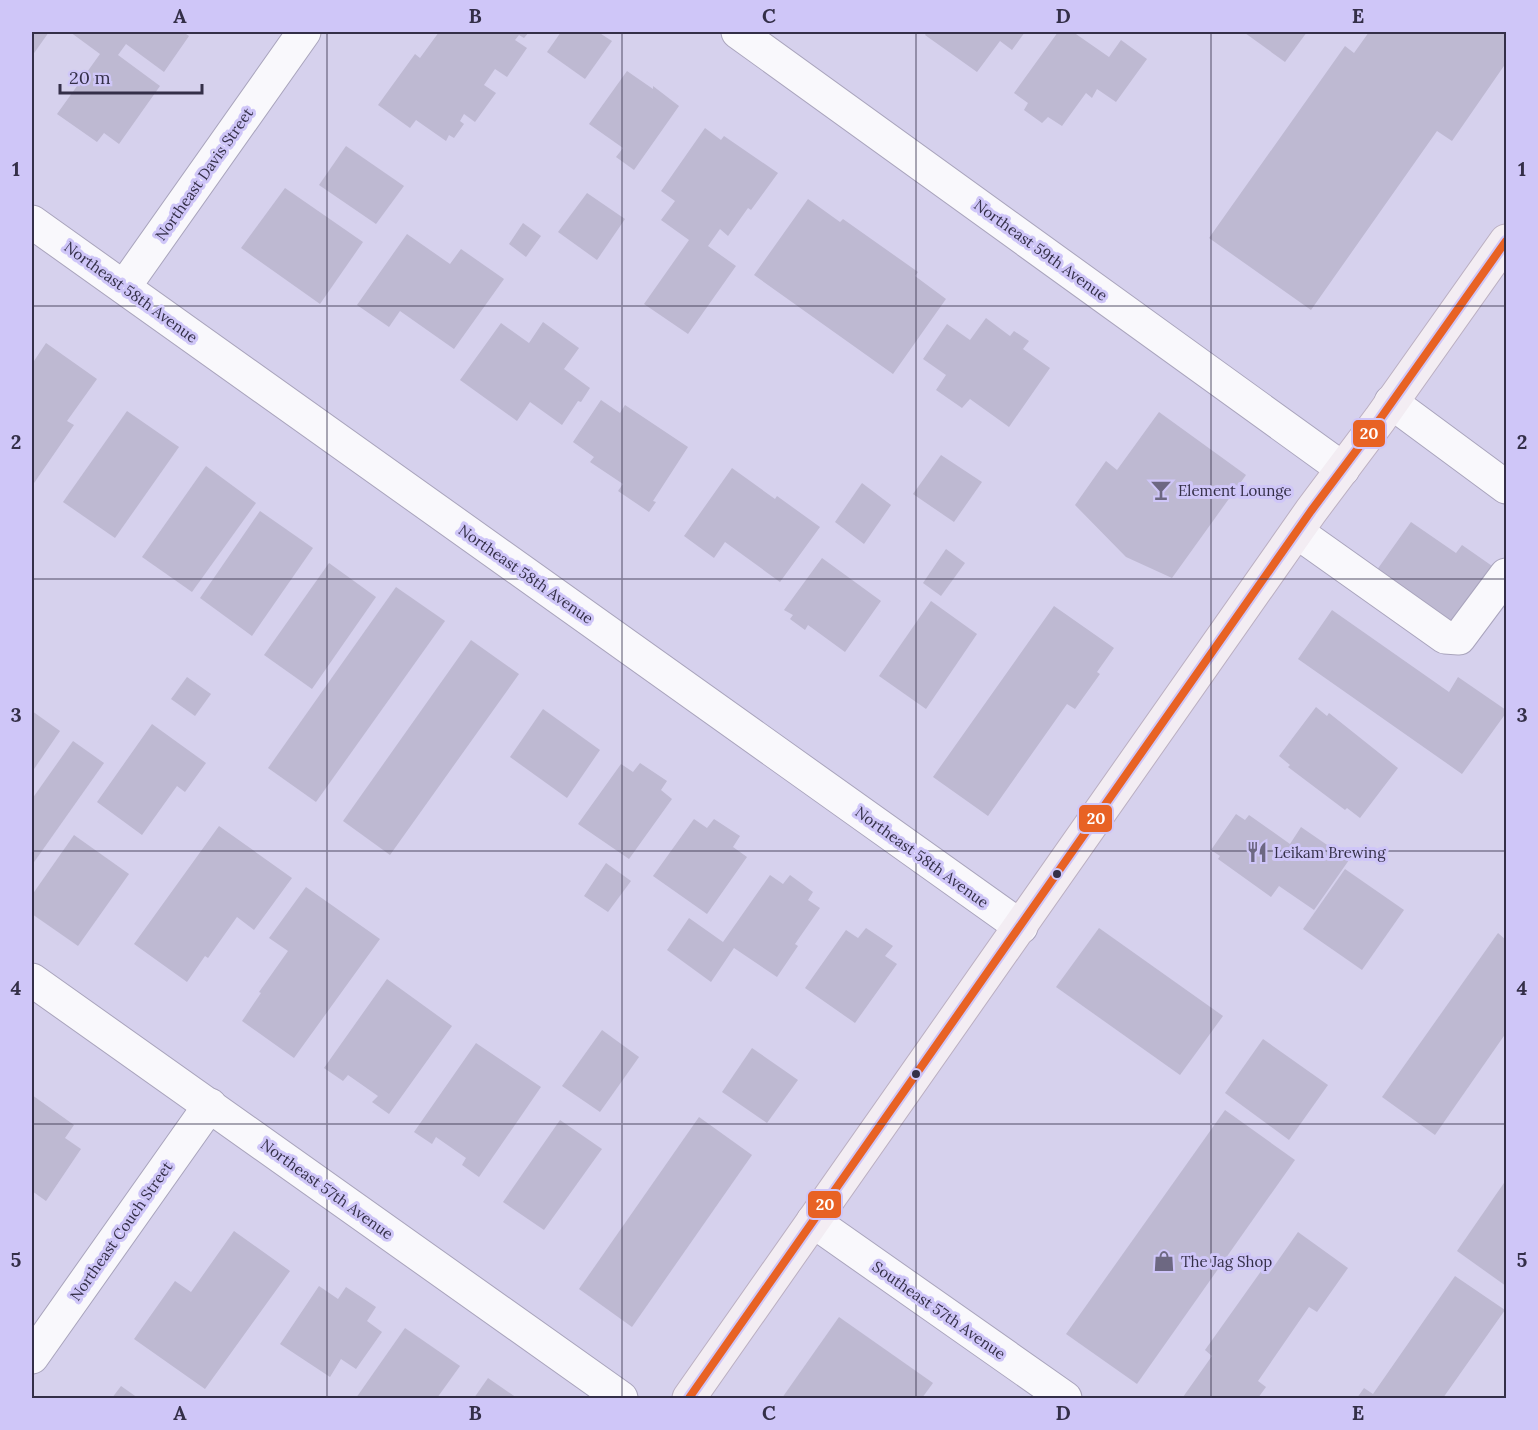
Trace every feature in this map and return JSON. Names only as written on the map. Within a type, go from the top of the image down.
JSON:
[{"type":"main road","points":[[689,1398],[1297,532],[1506,241]]},
{"type":"street","name":"Northeast Davis Street","points":[[124,287],[304,32]]},
{"type":"street","name":"Northeast 59th Avenue","points":[[738,32],[1343,469]]},
{"type":"street","name":"Northeast 58th Avenue","points":[[32,222],[1021,927]]},
{"type":"street","points":[[1391,402],[1506,487]]},
{"type":"street","points":[[1297,532],[1445,638],[1459,638],[1506,575]]},
{"type":"street","name":"Northeast 57th Avenue","points":[[32,980],[621,1398]]},
{"type":"street","name":"Northeast Couch Street","points":[[32,1357],[210,1105]]},
{"type":"street","name":"Southeast 57th Avenue","points":[[813,1221],[1065,1398]]},
{"type":"building","points":[[32,32],[49,32],[32,56]]},
{"type":"building","points":[[70,32],[183,32],[189,36],[164,72],[126,44],[118,55],[160,86],[119,144],[104,133],[97,142],[57,114],[100,54]]},
{"type":"building","points":[[439,32],[529,32],[524,38],[519,35],[515,40],[527,48],[507,77],[495,69],[484,85],[496,93],[475,122],[464,114],[460,121],[464,124],[454,138],[449,135],[446,141],[416,120],[410,128],[378,105],[415,54],[420,58]]},
{"type":"building","points":[[561,32],[598,32],[612,41],[585,79],[547,52]]},
{"type":"building","points":[[927,32],[1025,32],[1012,50],[1000,41],[977,72],[925,35]]},
{"type":"building","points":[[1058,32],[1073,32],[1109,57],[1121,40],[1147,59],[1116,102],[1097,89],[1092,98],[1086,93],[1062,126],[1048,117],[1042,123],[1024,110],[1028,103],[1014,93]]},
{"type":"building","points":[[1246,32],[1307,32],[1285,62]]},
{"type":"building","points":[[1369,32],[1506,32],[1506,63],[1452,141],[1437,131],[1311,310],[1209,238],[1345,46],[1354,53]]},
{"type":"building","points":[[627,71],[653,89],[653,86],[679,106],[634,170],[616,157],[623,148],[589,124]]},
{"type":"building","points":[[705,128],[721,140],[724,136],[778,173],[751,210],[748,208],[728,236],[720,229],[708,246],[736,266],[688,334],[644,304],[689,240],[661,220],[675,201],[661,191]]},
{"type":"building","points":[[346,146],[404,186],[376,224],[319,185]]},
{"type":"building","points":[[285,188],[363,242],[320,304],[241,248]]},
{"type":"building","points":[[587,193],[625,219],[597,260],[558,232]]},
{"type":"building","points":[[808,199],[840,222],[843,219],[918,272],[915,276],[946,299],[893,374],[754,275]]},
{"type":"building","points":[[523,223],[541,236],[526,257],[509,244]]},
{"type":"building","points":[[407,234],[450,264],[461,249],[504,279],[454,349],[400,311],[389,327],[357,305]]},
{"type":"building","points":[[986,318],[1010,336],[1014,331],[1029,341],[1023,349],[1050,368],[1009,427],[970,399],[962,408],[936,390],[946,375],[923,359],[947,324],[970,340]]},
{"type":"building","points":[[543,322],[579,348],[564,369],[590,388],[562,425],[530,402],[517,421],[460,380],[501,323],[529,343]]},
{"type":"building","points":[[46,343],[97,379],[67,421],[74,425],[32,486],[32,364]]},
{"type":"building","points":[[601,400],[620,413],[625,405],[688,447],[653,501],[656,502],[649,512],[618,491],[623,484],[590,462],[594,457],[573,442]]},
{"type":"building","points":[[127,411],[179,447],[115,538],[63,502]]},
{"type":"building","name":"Element Lounge","points":[[1159,412],[1246,475],[1172,578],[1126,557],[1075,505],[1106,461],[1117,470]]},
{"type":"building","points":[[941,455],[982,482],[954,522],[913,494]]},
{"type":"building","points":[[206,466],[256,503],[192,592],[142,557]]},
{"type":"building","points":[[732,468],[775,499],[777,496],[820,527],[780,582],[725,542],[714,558],[684,536]]},
{"type":"building","points":[[862,483],[891,505],[864,544],[835,522]]},
{"type":"building","points":[[260,511],[313,548],[252,636],[200,598]]},
{"type":"building","points":[[1411,522],[1456,553],[1462,545],[1495,568],[1452,630],[1374,574]]},
{"type":"building","points":[[946,549],[965,563],[941,596],[923,583]]},
{"type":"building","points":[[822,558],[881,601],[845,652],[808,625],[805,630],[790,619],[793,615],[784,610]]},
{"type":"building","points":[[329,563],[376,597],[312,689],[264,655]]},
{"type":"building","points":[[396,587],[445,621],[316,802],[268,768]]},
{"type":"building","points":[[931,601],[977,634],[926,709],[879,676]]},
{"type":"building","points":[[1054,606],[1114,648],[1097,672],[1100,674],[1075,709],[1067,704],[988,816],[933,777]]},
{"type":"building","points":[[1332,610],[1449,692],[1458,677],[1506,710],[1462,774],[1298,659]]},
{"type":"building","points":[[471,640],[519,674],[390,855],[343,821]]},
{"type":"building","points":[[187,677],[211,694],[195,716],[171,699]]},
{"type":"building","points":[[1316,707],[1327,716],[1329,713],[1398,768],[1360,818],[1347,808],[1345,810],[1288,767],[1290,765],[1279,756]]},
{"type":"building","points":[[543,709],[600,750],[567,798],[510,757]]},
{"type":"building","points":[[32,711],[60,731],[32,772]]},
{"type":"building","points":[[152,724],[206,763],[185,792],[177,786],[142,835],[97,802]]},
{"type":"building","points":[[73,741],[104,763],[32,865],[32,799]]},
{"type":"building","points":[[640,763],[667,781],[661,790],[672,799],[629,859],[578,824],[621,764],[633,772]]},
{"type":"building","points":[[1236,814],[1245,820],[1249,815],[1290,844],[1301,827],[1349,860],[1314,910],[1279,886],[1271,897],[1218,859],[1220,856],[1211,850]]},
{"type":"building","points":[[694,819],[707,828],[714,819],[740,836],[733,847],[747,857],[707,914],[653,876]]},
{"type":"building","points":[[219,826],[292,878],[254,930],[237,917],[208,958],[205,956],[187,982],[134,944]]},
{"type":"building","points":[[74,835],[129,874],[78,946],[32,914],[32,895]]},
{"type":"building","points":[[606,863],[631,881],[608,912],[584,896]]},
{"type":"building","points":[[1345,869],[1404,910],[1362,970],[1303,929]]},
{"type":"building","points":[[770,875],[783,884],[790,875],[813,892],[808,900],[820,908],[795,944],[798,946],[777,977],[734,948],[711,982],[667,950],[689,918],[723,942]]},
{"type":"building","points":[[306,887],[380,939],[294,1058],[242,1021],[288,951],[269,938]]},
{"type":"building","points":[[866,928],[893,946],[885,956],[897,964],[855,1023],[805,988],[846,930],[858,938]]},
{"type":"building","points":[[1099,928],[1223,1016],[1180,1075],[1056,987]]},
{"type":"building","points":[[1498,933],[1506,940],[1506,1033],[1435,1135],[1382,1097]]},
{"type":"building","points":[[387,979],[452,1026],[389,1114],[372,1102],[378,1096],[348,1075],[343,1081],[324,1068]]},
{"type":"building","points":[[602,1030],[639,1057],[600,1112],[562,1086]]},
{"type":"building","points":[[1263,1039],[1328,1085],[1289,1140],[1225,1093]]},
{"type":"building","points":[[476,1043],[541,1087],[479,1177],[462,1165],[466,1158],[436,1137],[432,1144],[414,1132]]},
{"type":"building","points":[[752,1048],[798,1080],[767,1123],[722,1092]]},
{"type":"building","points":[[32,1095],[74,1125],[65,1138],[81,1149],[46,1201],[32,1191]]},
{"type":"building","points":[[1225,1110],[1295,1160],[1137,1384],[1066,1334]]},
{"type":"building","points":[[699,1117],[752,1155],[632,1327],[579,1289]]},
{"type":"building","points":[[560,1120],[602,1149],[544,1230],[503,1202]]},
{"type":"building","points":[[1506,1180],[1506,1286],[1457,1251]]},
{"type":"building","points":[[234,1231],[290,1271],[205,1389],[134,1339],[175,1281],[191,1292]]},
{"type":"building","points":[[1298,1232],[1348,1268],[1317,1312],[1309,1307],[1258,1381],[1266,1387],[1258,1398],[1183,1397],[1212,1356],[1205,1350],[1264,1267],[1270,1272]]},
{"type":"building","points":[[1455,1276],[1505,1310],[1443,1398],[1357,1398],[1364,1388],[1373,1394]]},
{"type":"building","points":[[319,1286],[338,1299],[346,1287],[376,1307],[367,1321],[382,1332],[356,1369],[341,1359],[330,1377],[280,1344]]},
{"type":"building","points":[[839,1317],[933,1383],[922,1398],[782,1398]]},
{"type":"building","points":[[405,1328],[460,1366],[437,1398],[356,1398]]},
{"type":"building","points":[[488,1378],[517,1398],[474,1398]]},
{"type":"building","points":[[121,1386],[138,1398],[112,1398]]},
{"type":"transit line","name":"20","points":[[689,1398],[1311,511],[1380,419],[1506,241]]},
{"type":"place","name":"Element Lounge","points":[[1161,490]]},
{"type":"place","name":"Leikam Brewing","points":[[1257,852]]},
{"type":"place","name":"The Jag Shop","points":[[1164,1261]]}]
